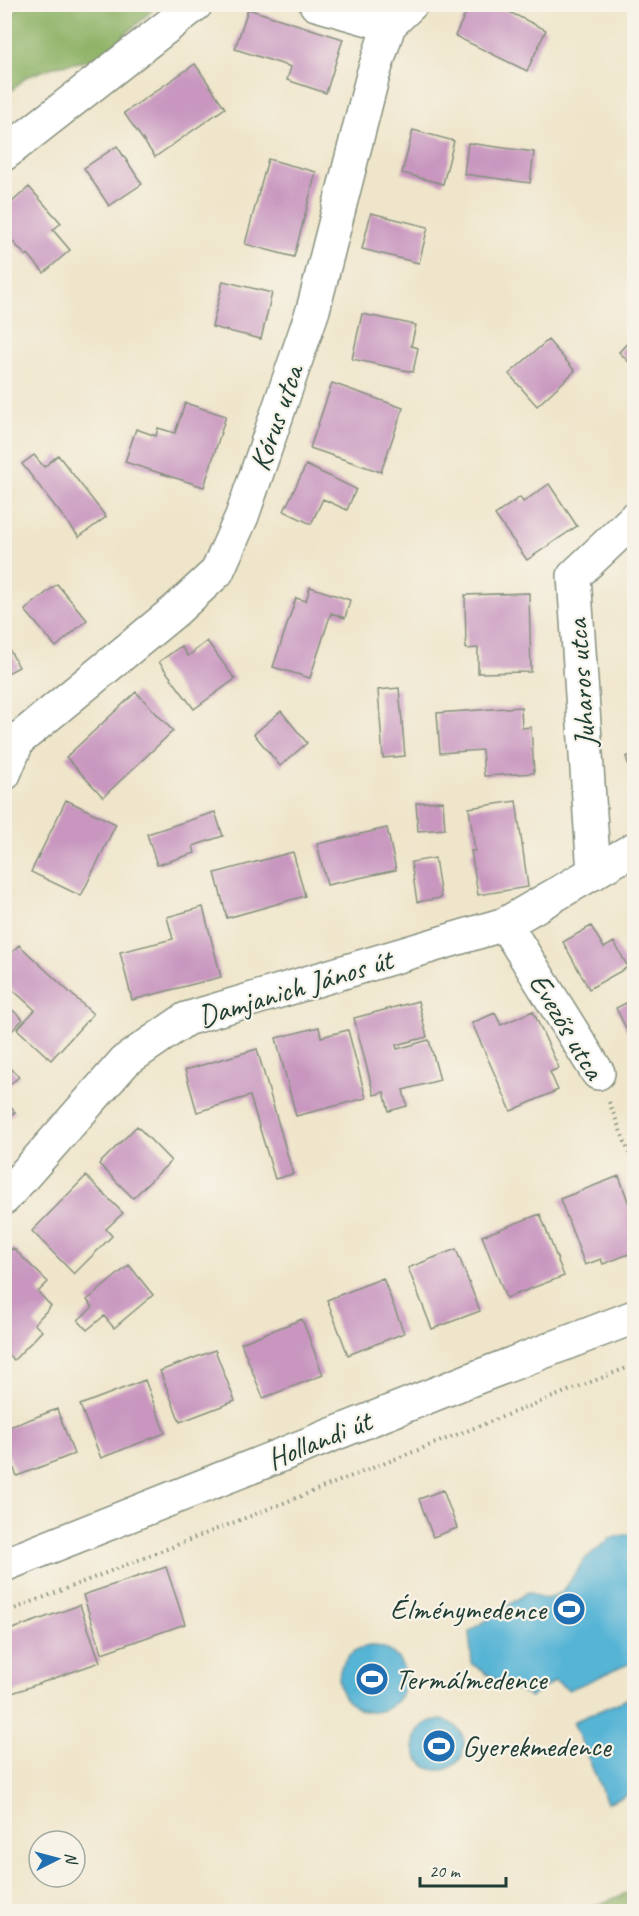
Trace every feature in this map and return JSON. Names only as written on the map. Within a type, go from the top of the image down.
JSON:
[{"type":"street","points":[[4,154],[196,4]]},
{"type":"street","points":[[316,4],[400,15]]},
{"type":"street","name":"Kórus utca","points":[[11,740],[176,609],[217,572],[242,516],[313,310],[373,75],[400,15]]},
{"type":"street","name":"Juharos utca","points":[[594,873],[574,576],[634,519]]},
{"type":"street","points":[[4,774],[11,740]]},
{"type":"street","name":"Damjanich János út","points":[[4,1198],[125,1061],[186,1019],[505,924],[634,849]]},
{"type":"street","name":"Evezős utca","points":[[505,924],[598,1073]]},
{"type":"street","name":"Hollandi út","points":[[4,1565],[634,1317]]},
{"type":"path","name":"Evezős utca","points":[[598,1073],[634,1165]]},
{"type":"path","points":[[4,1613],[634,1365]]},
{"type":"path","points":[[621,1911],[634,1906]]},
{"type":"green space","points":[[22,4],[158,5],[98,59],[56,66],[26,77],[9,93],[5,105],[5,23]]},
{"type":"green space","points":[[634,1890],[634,1911],[583,1911]]},
{"type":"water","name":"Élménymedence","points":[[634,1533],[634,1654],[631,1663],[569,1690],[555,1681],[531,1697],[504,1685],[472,1664],[469,1632],[528,1592],[546,1599],[563,1592],[584,1560],[611,1538]]},
{"type":"water","name":"Termálmedence","points":[[372,1646],[385,1648],[400,1661],[405,1679],[403,1692],[390,1707],[372,1712],[359,1710],[344,1697],[339,1679],[341,1666],[354,1651]]},
{"type":"water","points":[[634,1696],[634,1792],[607,1803],[573,1722]]},
{"type":"water","name":"Gyerekmedence","points":[[434,1720],[444,1720],[457,1727],[464,1740],[464,1750],[457,1763],[444,1770],[434,1770],[425,1766],[418,1759],[414,1750],[414,1740],[418,1731],[425,1724]]},
{"type":"building","points":[[470,4],[493,4],[546,30],[527,71],[455,36]]},
{"type":"building","points":[[248,9],[343,39],[326,93],[287,80],[291,67],[235,49]]},
{"type":"building","points":[[195,64],[225,108],[155,157],[124,113]]},
{"type":"building","points":[[413,130],[454,141],[443,184],[402,173]]},
{"type":"building","points":[[468,143],[534,152],[530,183],[464,174]]},
{"type":"building","points":[[117,146],[142,184],[109,206],[84,168]]},
{"type":"building","points":[[268,159],[316,172],[294,257],[245,244]]},
{"type":"building","points":[[29,187],[61,223],[53,230],[70,250],[44,273],[28,254],[26,256],[4,232],[4,209]]},
{"type":"building","points":[[371,213],[428,227],[419,263],[362,249]]},
{"type":"building","points":[[223,281],[272,293],[261,339],[212,327]]},
{"type":"building","points":[[362,314],[416,325],[411,346],[418,348],[413,372],[352,359]]},
{"type":"building","points":[[634,336],[634,367],[619,352]]},
{"type":"building","points":[[548,340],[575,371],[537,406],[509,374]]},
{"type":"building","points":[[332,383],[403,408],[381,472],[310,448]]},
{"type":"building","points":[[185,403],[226,416],[204,487],[125,462],[136,429],[156,436],[158,428],[175,433]]},
{"type":"building","points":[[34,455],[44,467],[58,455],[106,517],[79,537],[22,464]]},
{"type":"building","points":[[306,465],[356,489],[347,510],[323,499],[311,524],[284,511]]},
{"type":"building","points":[[549,484],[577,526],[527,560],[495,515],[520,497],[523,502]]},
{"type":"building","points":[[57,584],[87,620],[56,647],[25,610]]},
{"type":"building","points":[[310,587],[350,600],[345,618],[331,613],[310,678],[273,667],[296,598],[306,601]]},
{"type":"building","points":[[529,593],[531,672],[478,673],[478,648],[466,649],[465,595]]},
{"type":"building","points":[[4,640],[19,667],[4,675]]},
{"type":"building","points":[[207,641],[235,679],[194,709],[159,662],[181,646],[188,656]]},
{"type":"building","points":[[399,688],[405,756],[383,758],[378,690]]},
{"type":"building","points":[[136,692],[173,731],[103,797],[66,757]]},
{"type":"building","points":[[521,707],[522,728],[531,727],[534,773],[484,776],[482,750],[440,753],[437,713]]},
{"type":"building","points":[[281,711],[307,743],[280,766],[254,734]]},
{"type":"building","points":[[634,754],[634,780],[626,757]]},
{"type":"building","points":[[66,800],[116,824],[81,896],[31,872]]},
{"type":"building","points":[[443,801],[445,829],[418,831],[416,803]]},
{"type":"building","points":[[516,801],[528,887],[478,895],[471,851],[475,851],[469,808]]},
{"type":"building","points":[[215,812],[223,836],[193,846],[195,853],[157,865],[147,834]]},
{"type":"building","points":[[387,828],[396,870],[327,885],[317,844]]},
{"type":"building","points":[[293,852],[305,896],[227,918],[215,873]]},
{"type":"building","points":[[435,858],[441,898],[417,902],[411,862]]},
{"type":"building","points":[[203,907],[221,977],[132,1000],[120,952],[173,939],[167,917]]},
{"type":"building","points":[[591,926],[604,948],[614,942],[628,967],[589,989],[563,942]]},
{"type":"building","points":[[19,945],[93,1014],[51,1060],[17,1029],[35,1010],[4,982],[4,961]]},
{"type":"building","points":[[634,999],[634,1045],[616,1008]]},
{"type":"building","points":[[418,1001],[427,1037],[396,1045],[397,1049],[429,1040],[440,1080],[403,1090],[407,1106],[389,1111],[384,1092],[374,1095],[354,1018]]},
{"type":"building","points":[[4,1003],[23,1019],[9,1034],[4,1030]]},
{"type":"building","points":[[533,1011],[559,1068],[550,1072],[558,1090],[511,1111],[472,1023],[495,1013],[501,1025]]},
{"type":"building","points":[[319,1027],[321,1037],[348,1030],[366,1098],[296,1116],[276,1038]]},
{"type":"building","points":[[257,1049],[293,1174],[275,1179],[250,1096],[197,1112],[185,1070]]},
{"type":"building","points":[[4,1061],[19,1077],[4,1089]]},
{"type":"building","points":[[4,1100],[15,1112],[4,1121]]},
{"type":"building","points":[[137,1126],[171,1161],[133,1198],[99,1164]]},
{"type":"building","points":[[86,1176],[123,1213],[106,1229],[112,1236],[74,1274],[32,1231]]},
{"type":"building","points":[[619,1176],[634,1218],[634,1252],[603,1264],[601,1259],[585,1265],[560,1199]]},
{"type":"building","points":[[540,1214],[564,1276],[506,1298],[482,1236]]},
{"type":"building","points":[[13,1248],[48,1282],[38,1292],[51,1306],[34,1324],[42,1331],[14,1360],[4,1351],[4,1257]]},
{"type":"building","points":[[456,1249],[480,1311],[432,1329],[408,1268]]},
{"type":"building","points":[[129,1265],[153,1295],[114,1328],[104,1316],[87,1330],[78,1320],[93,1307],[87,1300]]},
{"type":"building","points":[[383,1278],[404,1333],[348,1355],[327,1300]]},
{"type":"building","points":[[302,1319],[323,1375],[263,1398],[241,1343]]},
{"type":"building","points":[[215,1350],[235,1401],[180,1422],[160,1371]]},
{"type":"building","points":[[145,1380],[165,1433],[101,1458],[80,1405]]},
{"type":"building","points":[[57,1409],[74,1454],[17,1476],[4,1445],[4,1429]]},
{"type":"building","points":[[443,1490],[457,1528],[433,1537],[419,1499]]},
{"type":"building","points":[[166,1567],[185,1624],[102,1653],[83,1595]]},
{"type":"building","points":[[80,1605],[100,1662],[4,1696],[4,1632]]},
{"type":"place","name":"Élménymedence","points":[[569,1609]]},
{"type":"place","name":"Termálmedence","points":[[372,1679]]},
{"type":"place","name":"Gyerekmedence","points":[[439,1746]]}]
